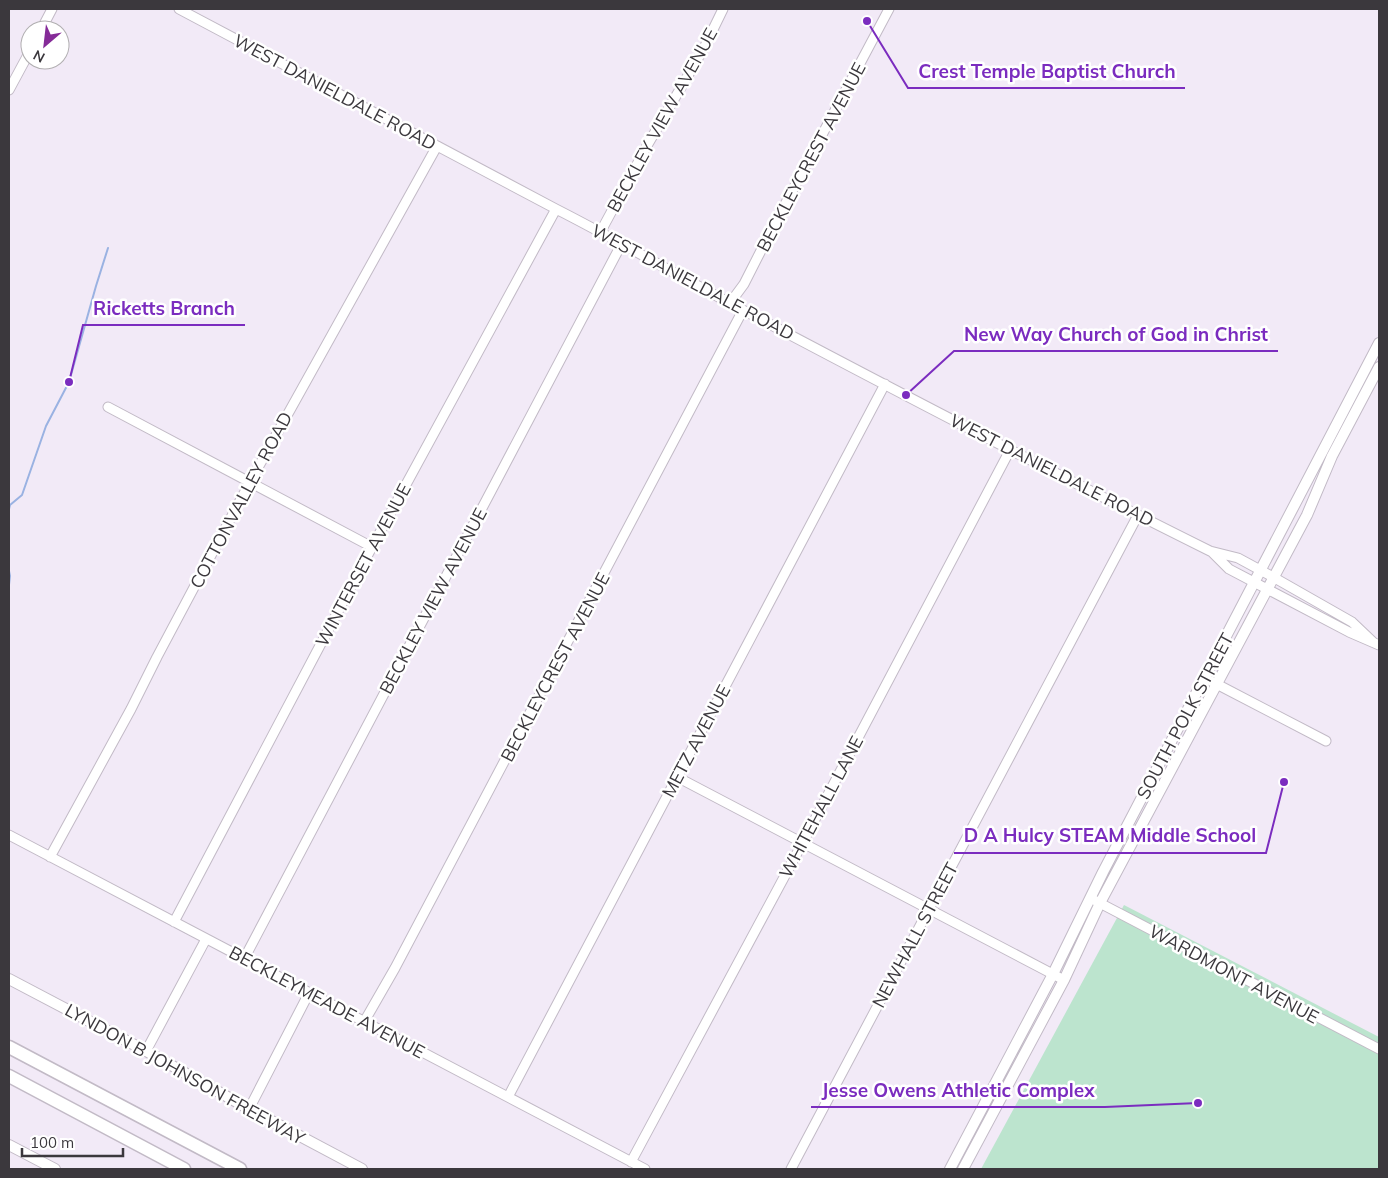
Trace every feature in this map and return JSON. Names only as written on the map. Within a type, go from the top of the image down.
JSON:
[{"type":"highway","points":[[9,1047],[238,1168]]},
{"type":"highway","points":[[9,1076],[184,1169]]},
{"type":"highway","points":[[9,1084],[84,1116]]},
{"type":"main road","name":"SOUTH POLK STREET","points":[[963,1169],[1064,980],[1100,904],[1307,514],[1327,454],[1379,343]]},
{"type":"main road","name":"SOUTH POLK STREET","points":[[950,1169],[1255,582],[1327,454],[1379,367]]},
{"type":"main road","points":[[1159,766],[1170,772]]},
{"type":"main road","points":[[1121,838],[1132,844]]},
{"type":"main road","name":"LYNDON B JOHNSON FREEWAY","points":[[9,979],[146,1051],[249,1109],[362,1169]]},
{"type":"main road","points":[[973,1125],[984,1130]]},
{"type":"main road","points":[[9,1145],[55,1169]]},
{"type":"street","name":"WEST DANIELDALE ROAD","points":[[179,9],[601,231],[743,310],[1010,450],[1210,550],[1238,558],[1352,622],[1376,644]]},
{"type":"street","name":"BECKLEY VIEW AVENUE","points":[[601,231],[648,144],[704,48],[723,9]]},
{"type":"street","name":"BECKLEYCREST AVENUE","points":[[730,303],[744,284],[889,9]]},
{"type":"street","points":[[9,90],[20,70]]},
{"type":"street","name":"COTTONVALLEY ROAD","points":[[50,857],[250,482],[437,146]]},
{"type":"street","name":"WINTERSET AVENUE","points":[[174,922],[372,547],[556,209]]},
{"type":"street","name":"BECKLEY VIEW AVENUE","points":[[244,959],[622,243]]},
{"type":"street","name":"BECKLEYCREST AVENUE","points":[[364,1022],[395,968],[743,310]]},
{"type":"street","name":"METZ AVENUE","points":[[508,1097],[885,384]]},
{"type":"street","points":[[108,407],[372,547]]},
{"type":"street","name":"WHITEHALL LANE","points":[[631,1162],[1010,450]]},
{"type":"street","name":"NEWHALL STREET","points":[[791,1169],[1138,515]]},
{"type":"street","name":"WEST DANIELDALE ROAD","points":[[1210,550],[1230,569],[1349,632],[1376,644]]},
{"type":"street","points":[[1205,678],[1326,741]]},
{"type":"street","points":[[677,777],[1064,980]]},
{"type":"street","name":"BECKLEYMEADE AVENUE","points":[[9,835],[645,1169]]},
{"type":"street","name":"WARDMONT AVENUE","points":[[1090,898],[1379,1049]]},
{"type":"street","points":[[146,1051],[206,939]]},
{"type":"street","points":[[249,1109],[309,993]]},
{"type":"green space","points":[[1124,905],[1379,1037],[1379,1169],[981,1169]]},
{"type":"waterway","points":[[9,509],[10,505],[22,495],[46,426],[69,382],[108,248]]},
{"type":"waterway","points":[[9,571],[9,585]]},
{"type":"place","name":"Crest Temple Baptist Church","points":[[867,21]]},
{"type":"place","name":"Ricketts Branch","points":[[69,382]]},
{"type":"place","name":"New Way Church of God in Christ","points":[[906,395]]},
{"type":"place","name":"D A Hulcy STEAM Middle School","points":[[1284,782]]},
{"type":"place","name":"Jesse Owens Athletic Complex","points":[[1198,1103]]}]
